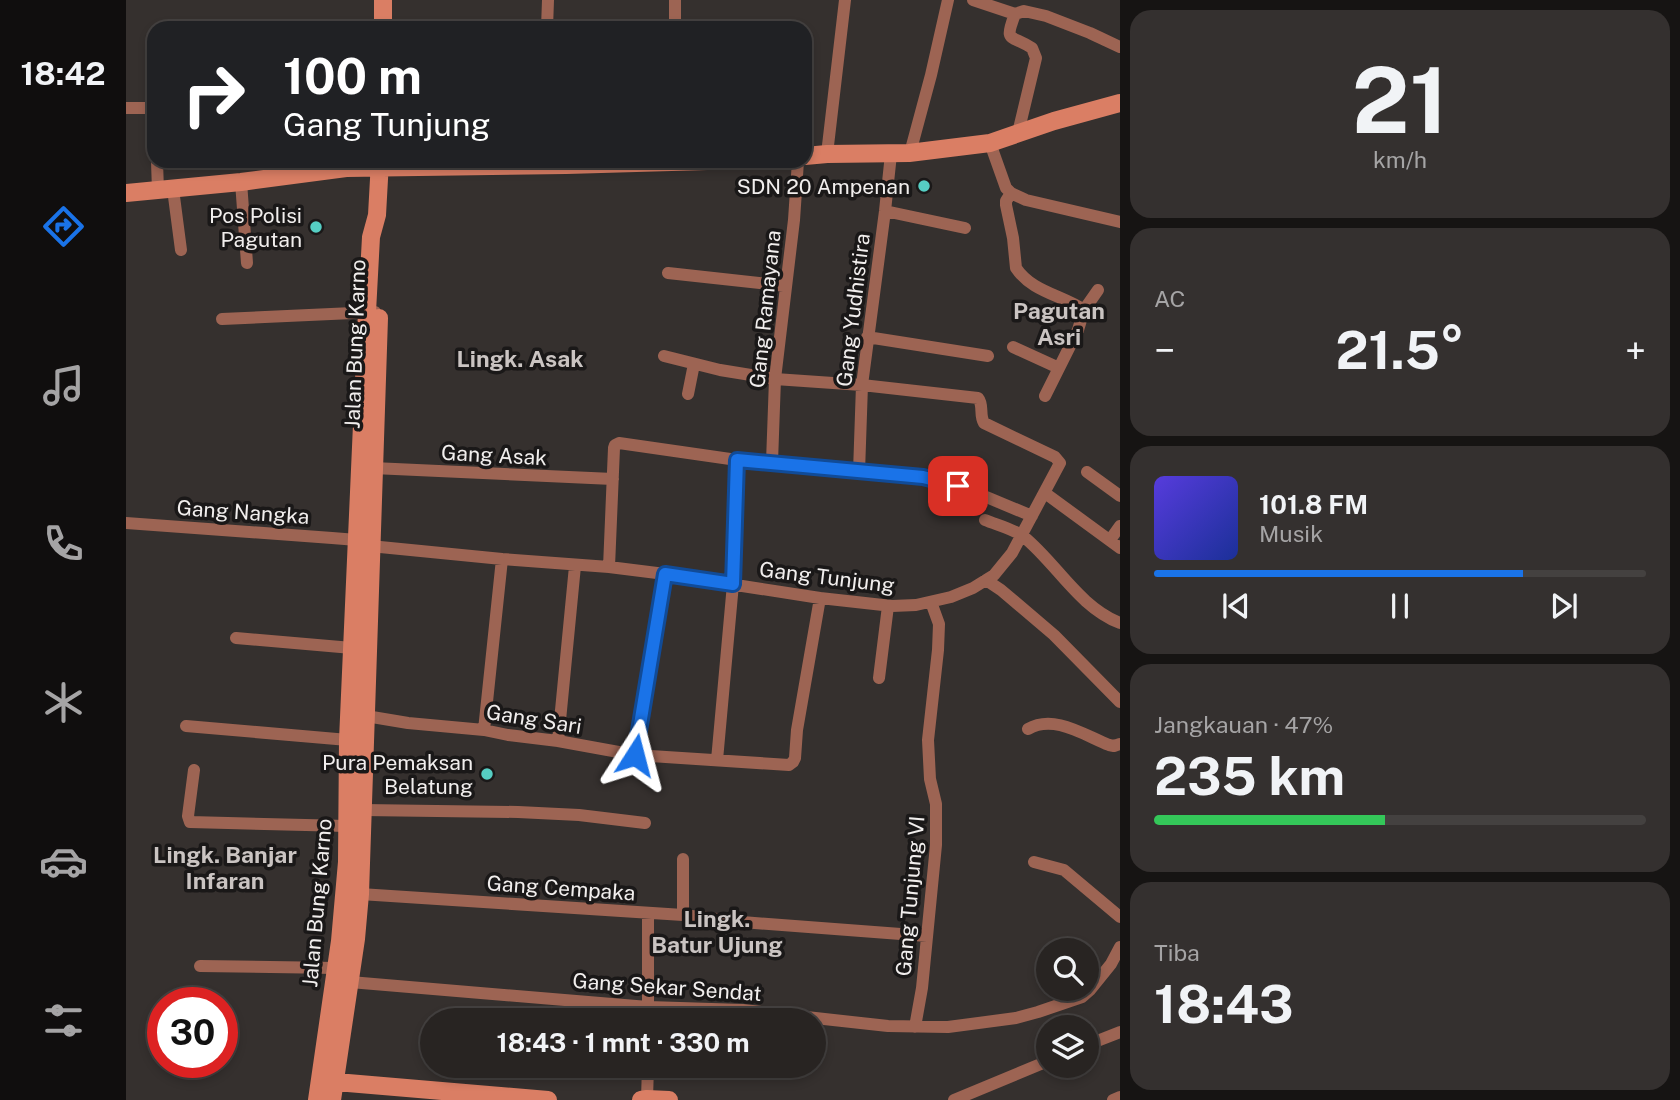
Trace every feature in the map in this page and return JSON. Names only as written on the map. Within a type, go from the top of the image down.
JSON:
[{"type":"main road","points":[[383,0],[383,21]]},
{"type":"main road","points":[[812,155],[910,153],[989,143],[1120,103]]},
{"type":"main road","points":[[126,193],[346,168]]},
{"type":"main road","name":"Jalan Bung Karno","points":[[317,1100],[328,1080],[347,862],[347,826],[356,764],[348,740],[352,648],[373,468],[371,237],[377,215],[380,168]]},
{"type":"main road","name":"Jalan Bung Karno","points":[[363,543],[373,312]]},
{"type":"main road","points":[[332,1100],[328,1080],[350,982],[359,894],[363,810],[356,764],[366,716],[363,543]]},
{"type":"main road","points":[[328,1080],[548,1100]]},
{"type":"main road","points":[[644,1099],[669,1100]]},
{"type":"street","points":[[547,21],[548,0]]},
{"type":"street","points":[[675,0],[675,21]]},
{"type":"street","points":[[827,154],[845,0]]},
{"type":"street","points":[[910,153],[948,0]]},
{"type":"street","points":[[973,0],[1015,14],[1024,10],[1046,16],[1120,47]]},
{"type":"street","points":[[1015,14],[1009,35],[1014,40],[1030,46],[1035,58],[1018,133]]},
{"type":"street","points":[[126,108],[147,107]]},
{"type":"street","points":[[989,143],[1004,184],[1011,193],[1026,200],[1120,222]]},
{"type":"street","name":"Gang Yudhistira","points":[[859,472],[862,385],[891,153]]},
{"type":"street","points":[[159,168],[181,250]]},
{"type":"street","name":"Gang Ramayana","points":[[772,462],[775,379],[798,168]]},
{"type":"street","points":[[241,182],[247,263]]},
{"type":"street","points":[[1011,193],[1006,205],[1018,272],[1034,286],[1084,310]]},
{"type":"street","points":[[885,211],[965,228]]},
{"type":"street","points":[[668,273],[786,286]]},
{"type":"street","points":[[1045,396],[1078,330],[1084,310],[1098,290]]},
{"type":"street","points":[[222,319],[373,312]]},
{"type":"street","points":[[867,337],[988,356]]},
{"type":"street","points":[[1013,348],[1059,368]]},
{"type":"street","points":[[664,356],[775,379],[862,385],[978,398],[981,401],[984,423],[1059,460],[1047,489],[1115,544],[1120,526]]},
{"type":"street","points":[[688,394],[694,364]]},
{"type":"street","points":[[609,567],[614,448],[615,444],[619,443],[737,460],[923,477],[943,481],[1032,516]]},
{"type":"street","points":[[717,760],[733,584],[737,460]]},
{"type":"street","name":"Gang Asak","points":[[373,468],[613,479]]},
{"type":"street","points":[[1087,472],[1120,496]]},
{"type":"street","name":"Gang Tunjung","points":[[502,559],[609,567],[820,598],[904,606],[951,597],[994,575],[1012,553],[1047,489]]},
{"type":"street","points":[[985,520],[1023,535],[1088,603],[1104,616],[1120,623]]},
{"type":"street","name":"Gang Nangka","points":[[126,523],[363,543],[502,559]]},
{"type":"street","points":[[484,730],[502,559]]},
{"type":"street","points":[[558,741],[575,566]]},
{"type":"street","points":[[635,755],[665,574]]},
{"type":"street","points":[[986,580],[1054,635],[1120,702]]},
{"type":"street","name":"Gang Sari","points":[[366,716],[484,730],[635,755],[790,765],[794,758],[820,598]]},
{"type":"street","name":"Gang Tunjung VI","points":[[915,1027],[922,988],[936,845],[936,804],[930,779],[928,740],[939,624],[931,602]]},
{"type":"street","points":[[879,678],[888,606]]},
{"type":"street","points":[[236,638],[352,648]]},
{"type":"street","points":[[1028,729],[1045,723],[1057,724],[1109,745],[1120,744]]},
{"type":"street","points":[[186,726],[348,740]]},
{"type":"street","points":[[194,771],[188,816],[190,822],[347,826]]},
{"type":"street","points":[[363,810],[566,814],[645,823]]},
{"type":"street","points":[[683,859],[683,915]]},
{"type":"street","points":[[1034,862],[1064,870],[1120,917]]},
{"type":"street","name":"Gang Cempaka","points":[[359,894],[683,915],[927,936]]},
{"type":"street","points":[[648,913],[648,1008]]},
{"type":"street","name":"Gang Sekar Sendat","points":[[826,1018],[874,1025],[948,1027],[993,1022],[1038,1012],[1082,997],[1111,964],[1120,947]]},
{"type":"street","points":[[200,966],[336,968]]},
{"type":"street","name":"Gang Sekar Sendat","points":[[350,982],[600,1008]]},
{"type":"street","points":[[1099,1040],[1120,1031]]},
{"type":"street","points":[[954,1100],[1036,1066]]},
{"type":"street","points":[[644,1099],[647,1078]]},
{"type":"street","points":[[1113,1100],[1120,1097]]},
{"type":"place","name":"SDN 20 Ampenan","points":[[924,186]]},
{"type":"place","name":"Pos Polisi Pagutan","points":[[316,227]]},
{"type":"place","name":"Pura Pemaksan Belatung","points":[[487,774]]},
{"type":"district","name":"Pagutan Asri","points":[[1059,323]]},
{"type":"district","name":"Lingk. Asak","points":[[520,358]]},
{"type":"district","name":"Lingk. Banjar Infaran","points":[[225,867]]},
{"type":"district","name":"Lingk. Batur Ujung","points":[[717,931]]},
{"type":"route","points":[[635,755],[665,574],[733,584],[737,460],[923,477],[958,486]]}]
